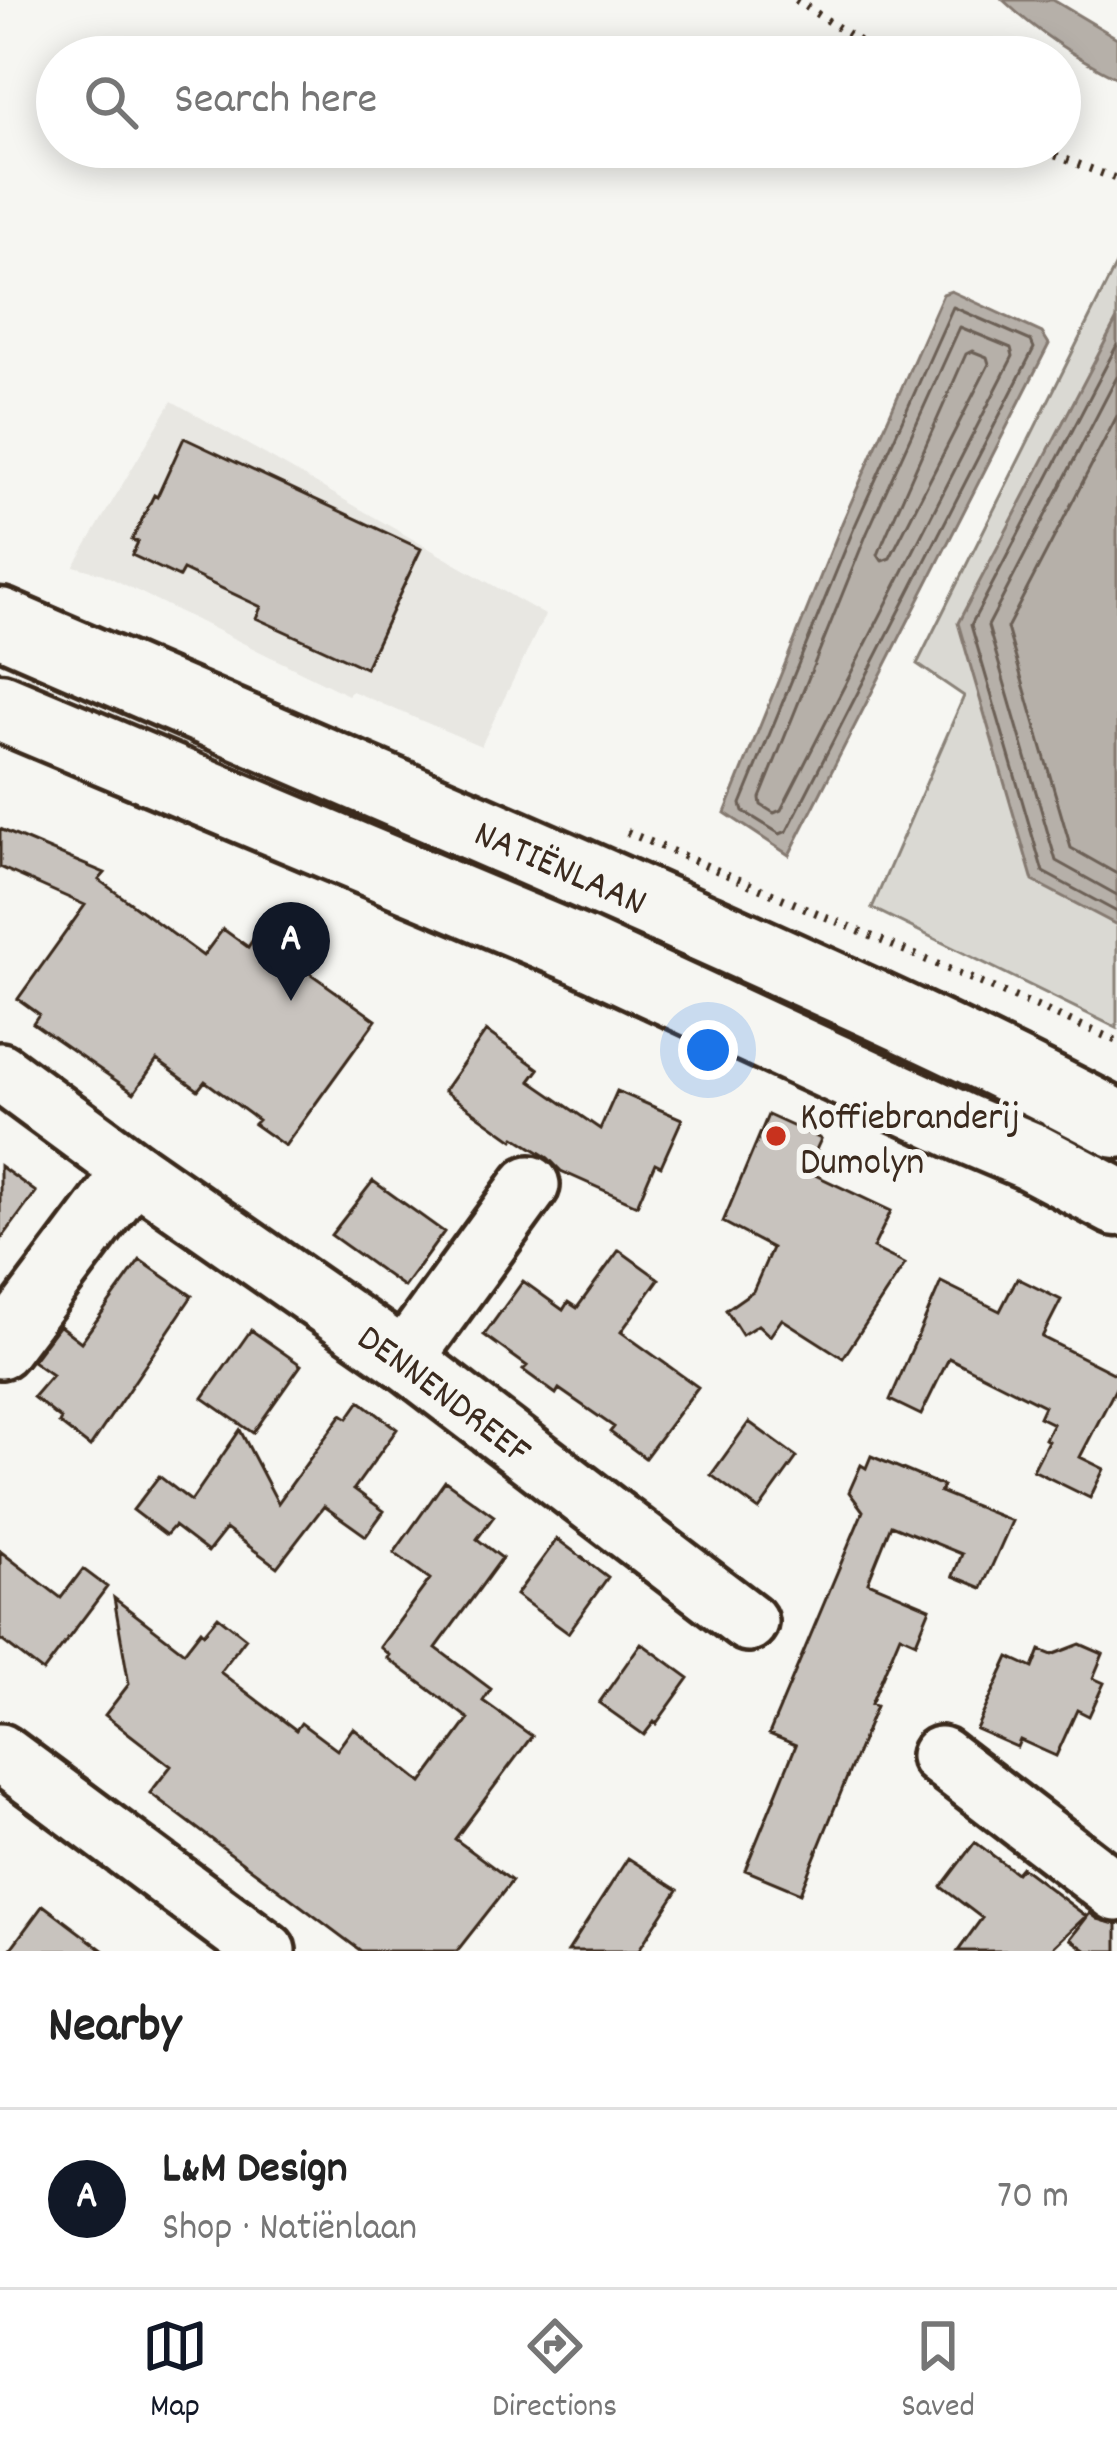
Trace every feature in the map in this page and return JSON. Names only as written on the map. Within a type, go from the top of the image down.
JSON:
[{"type":"main road","name":"NATIËNLAAN","points":[[0,622],[803,972],[1117,1124]]},
{"type":"main road","name":"NATIËNLAAN","points":[[0,707],[583,950],[1030,1156],[1117,1202]]},
{"type":"street","name":"DENNENDREEF","points":[[0,1072],[404,1359],[748,1622]]},
{"type":"street","points":[[0,1348],[134,1171]]},
{"type":"street","points":[[404,1359],[530,1185]]},
{"type":"street","points":[[0,1754],[266,1951]]},
{"type":"street","points":[[940,1756],[1117,1892]]},
{"type":"path","points":[[796,0],[851,36]]},
{"type":"path","points":[[1081,165],[1117,179]]},
{"type":"shaded area","points":[[1117,263],[1117,1028],[872,908],[964,696],[917,664]]},
{"type":"shaded area","points":[[172,401],[545,615],[481,746],[352,691],[348,695],[103,574],[74,566]]},
{"type":"water","points":[[1003,0],[1053,0],[1117,38],[1117,78],[1081,58],[1081,36],[1047,36]]},
{"type":"water","points":[[951,291],[1042,333],[1049,344],[789,855],[725,813],[842,523],[943,294]]},
{"type":"water","points":[[1117,319],[1117,925],[1033,881],[958,623]]},
{"type":"building","points":[[184,438],[421,549],[365,668],[256,618],[261,607],[183,570],[179,577],[132,555],[138,542],[132,540]]},
{"type":"building","points":[[0,829],[105,873],[99,880],[203,956],[223,929],[248,947],[256,935],[376,1020],[285,1146],[205,1081],[198,1090],[157,1060],[134,1093],[33,1023],[39,1014],[18,999],[85,905],[0,867]]},
{"type":"building","points":[[486,1031],[539,1069],[530,1081],[600,1129],[617,1091],[682,1119],[637,1205],[561,1171],[444,1091]]},
{"type":"building","points":[[768,1115],[821,1139],[816,1150],[821,1152],[811,1173],[891,1211],[873,1248],[905,1264],[843,1358],[782,1319],[770,1336],[758,1325],[742,1335],[726,1310],[753,1291],[772,1248],[723,1222]]},
{"type":"building","points":[[0,1166],[36,1192],[0,1241]]},
{"type":"building","points":[[373,1181],[444,1232],[404,1287],[331,1235]]},
{"type":"building","points":[[619,1250],[659,1279],[621,1332],[698,1387],[645,1458],[610,1432],[614,1427],[559,1389],[556,1394],[484,1335],[523,1281],[563,1310],[568,1302],[577,1308]]},
{"type":"building","points":[[140,1260],[192,1296],[90,1447],[33,1397],[52,1375],[32,1361],[59,1325],[81,1342]]},
{"type":"building","points":[[1017,1278],[1061,1300],[1042,1337],[1117,1375],[1117,1386],[1080,1457],[1104,1469],[1090,1498],[1033,1470],[1053,1424],[1039,1417],[1044,1406],[949,1358],[921,1415],[890,1400],[941,1282],[1000,1311]]},
{"type":"building","points":[[251,1330],[301,1365],[253,1433],[203,1398]]},
{"type":"building","points":[[360,1401],[397,1429],[354,1489],[384,1511],[366,1536],[324,1506],[277,1567],[226,1529],[208,1552],[174,1526],[166,1535],[133,1510],[159,1476],[191,1501],[240,1430],[278,1503],[342,1414],[348,1418]]},
{"type":"building","points":[[749,1422],[797,1457],[759,1510],[711,1475]]},
{"type":"building","points":[[871,1456],[943,1486],[940,1492],[1012,1521],[982,1588],[953,1576],[962,1554],[891,1525],[868,1582],[930,1608],[916,1642],[900,1635],[800,1893],[745,1870],[796,1745],[769,1734],[863,1511],[849,1492],[861,1465],[866,1468]]},
{"type":"building","points":[[445,1481],[494,1516],[477,1539],[502,1558],[436,1648],[491,1689],[483,1701],[532,1736],[455,1839],[512,1881],[457,1951],[361,1951],[150,1793],[171,1766],[105,1715],[129,1684],[114,1598],[184,1652],[218,1616],[246,1638],[220,1672],[296,1730],[301,1723],[337,1750],[353,1728],[422,1783],[469,1719],[387,1658],[380,1647],[430,1579],[394,1553]]},
{"type":"building","points":[[557,1539],[608,1577],[568,1633],[516,1595]]},
{"type":"building","points":[[0,1551],[61,1598],[83,1569],[107,1587],[43,1672],[0,1639]]},
{"type":"building","points":[[641,1643],[689,1678],[644,1735],[599,1703]]},
{"type":"building","points":[[1080,1644],[1103,1654],[1093,1678],[1104,1683],[1089,1716],[1077,1710],[1056,1756],[1020,1740],[1017,1747],[976,1729],[1009,1657],[1033,1668],[1040,1650],[1052,1655]]},
{"type":"building","points":[[975,1842],[1016,1873],[1021,1867],[1086,1916],[1049,1951],[958,1951],[982,1918],[941,1887]]},
{"type":"building","points":[[628,1858],[678,1890],[638,1951],[568,1951]]},
{"type":"building","points":[[43,1905],[104,1951],[9,1951]]},
{"type":"building","points":[[1090,1913],[1117,1924],[1117,1951],[1087,1951],[1070,1939]]},
{"type":"place","name":"L&M Design","points":[[291,1001]]},
{"type":"place","name":"Koffiebranderij Dumolyn","points":[[776,1136]]}]
